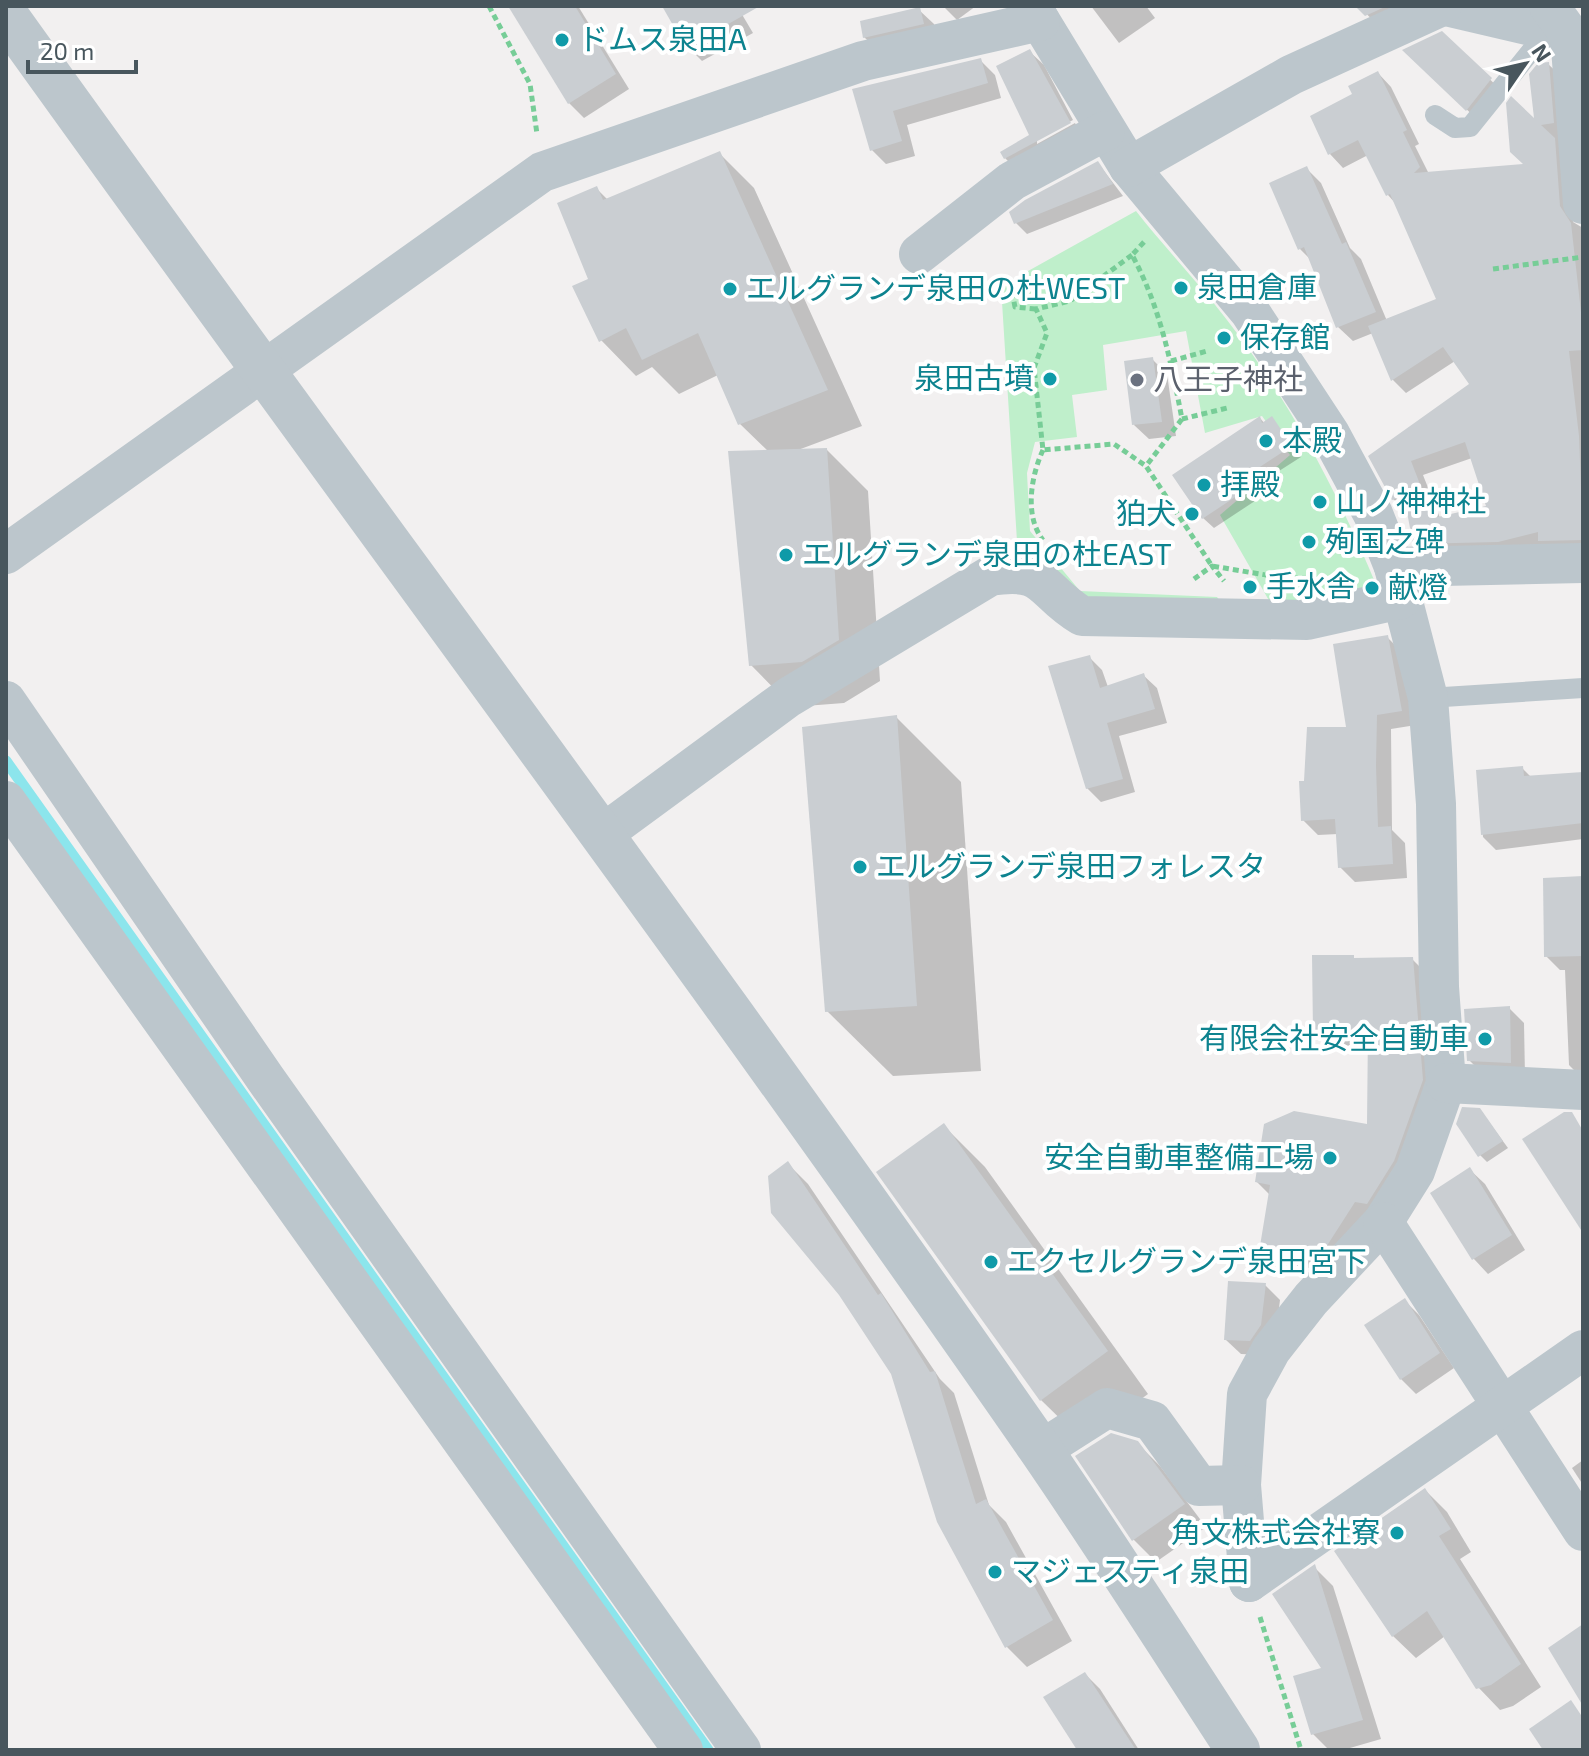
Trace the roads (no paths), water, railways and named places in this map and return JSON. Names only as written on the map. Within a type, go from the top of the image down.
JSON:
[{"type":"street","points":[[1129,167],[1291,75],[1444,6],[1562,27],[1583,204]]},
{"type":"street","points":[[6,554],[542,172],[863,61],[1036,13],[1129,167],[1250,312],[1330,434],[1373,514],[1398,583],[1428,698],[1436,804],[1439,987],[1446,1083],[1415,1171],[1383,1222],[1311,1299],[1271,1350],[1247,1394],[1241,1485],[1249,1582],[1583,1350]]},
{"type":"street","points":[[6,15],[262,372],[604,833],[1041,1450],[1238,1750]]},
{"type":"street","points":[[919,254],[1012,181],[1105,131]]},
{"type":"street","points":[[604,833],[789,697],[990,576],[1020,571],[1045,583],[1059,602],[1082,616],[1307,620],[1398,583],[1583,563]]},
{"type":"street","points":[[6,701],[274,1091],[741,1750]]},
{"type":"street","points":[[6,801],[683,1750]]},
{"type":"street","points":[[1446,1083],[1581,1093]]},
{"type":"street","points":[[1383,1222],[1583,1531]]},
{"type":"street","points":[[1041,1450],[1107,1408],[1152,1421],[1199,1486],[1241,1485]]},
{"type":"lane","points":[[1435,115],[1455,128],[1470,127],[1562,27]]},
{"type":"lane","points":[[1428,698],[1583,688]]},
{"type":"waterway","points":[[6,761],[708,1750]]},
{"type":"place","name":"ドムス泉田A","points":[[562,40]]},
{"type":"place","name":"泉田倉庫","points":[[1181,288]]},
{"type":"place","name":"エルグランデ泉田の杜WEST","points":[[730,289]]},
{"type":"place","name":"保存館","points":[[1224,338]]},
{"type":"place","name":"泉田古墳","points":[[1050,379]]},
{"type":"place","name":"八王子神社","points":[[1137,380]]},
{"type":"place","name":"本殿","points":[[1266,441]]},
{"type":"place","name":"拝殿","points":[[1204,485]]},
{"type":"place","name":"山ノ神神社","points":[[1320,502]]},
{"type":"place","name":"狛犬","points":[[1192,514]]},
{"type":"place","name":"殉国之碑","points":[[1309,542]]},
{"type":"place","name":"エルグランデ泉田の杜EAST","points":[[786,555]]},
{"type":"place","name":"手水舎","points":[[1250,587]]},
{"type":"place","name":"献燈","points":[[1372,588]]},
{"type":"place","name":"エルグランデ泉田フォレスタ","points":[[860,867]]},
{"type":"place","name":"有限会社安全自動車","points":[[1485,1039]]},
{"type":"place","name":"安全自動車整備工場","points":[[1330,1158]]},
{"type":"place","name":"エクセルグランデ泉田宮下","points":[[991,1262]]},
{"type":"place","name":"角文株式会社寮","points":[[1397,1533]]},
{"type":"place","name":"マジェスティ泉田","points":[[995,1572]]}]
